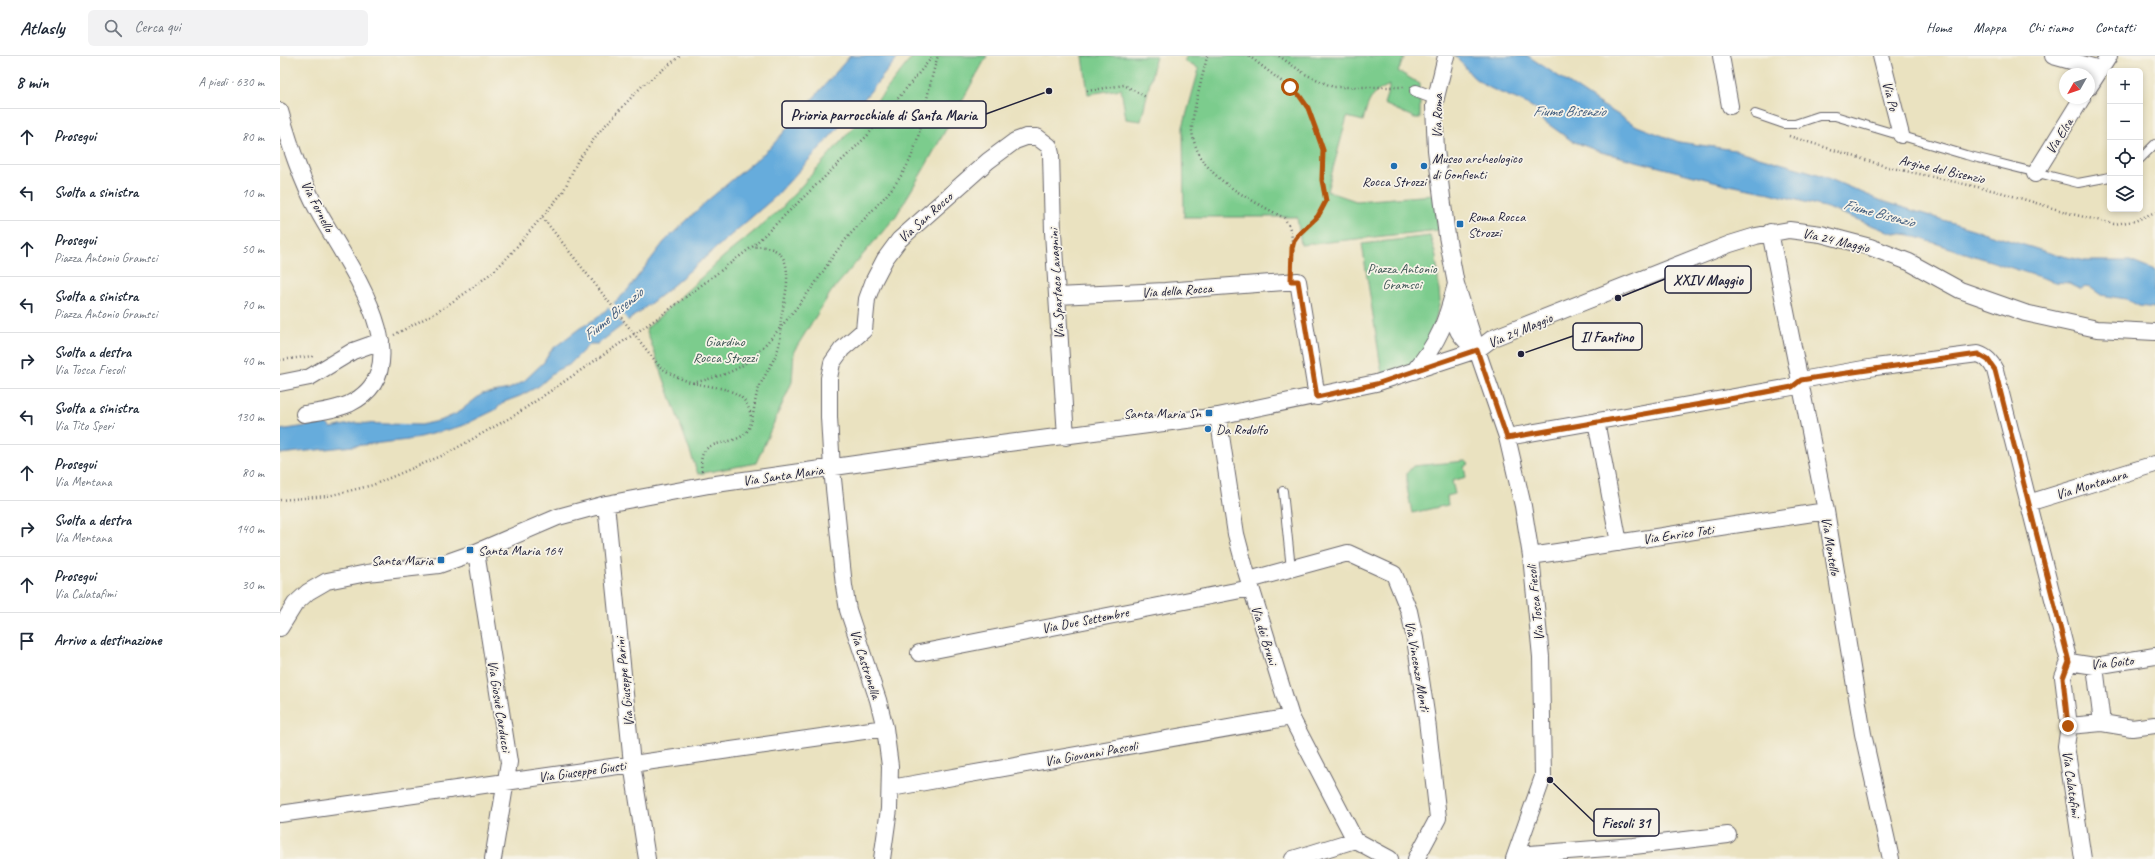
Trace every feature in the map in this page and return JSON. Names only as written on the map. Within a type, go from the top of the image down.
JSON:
[{"type":"street","points":[[1721,56],[1730,106]]},
{"type":"street","name":"Via Po","points":[[1881,56],[1901,135]]},
{"type":"street","points":[[2053,56],[2105,62],[2095,78]]},
{"type":"street","name":"Via Roma","points":[[1444,62],[1436,98],[1436,150],[1446,236],[1456,284]]},
{"type":"street","points":[[1416,91],[1436,98]]},
{"type":"street","name":"Via Elsa","points":[[2035,174],[2078,104]]},
{"type":"street","name":"Via Fornello","points":[[280,112],[292,149],[317,210],[366,296],[381,341],[382,359],[377,376],[370,388],[360,397],[337,407],[304,414]]},
{"type":"street","name":"Via San Rocco","points":[[832,469],[829,417],[830,368],[842,349],[864,330],[867,299],[874,280],[885,259],[898,240],[988,161],[1015,141],[1026,137],[1037,137]]},
{"type":"street","name":"Via Spartaco Lavagnini","points":[[1037,137],[1049,146],[1051,154],[1057,296],[1066,437]]},
{"type":"street","name":"Via 24 Maggio","points":[[1477,350],[1493,338],[1730,244],[1770,232],[1789,230],[1804,231],[1870,247],[1909,262],[1960,290],[2025,313],[2097,329],[2155,332]]},
{"type":"street","name":"Via Montello","points":[[1770,232],[1801,380],[1826,511],[1863,734],[1891,859]]},
{"type":"street","points":[[1294,281],[1317,397],[1376,384],[1477,350]]},
{"type":"street","name":"Via della Rocca","points":[[1057,296],[1165,291],[1294,281]]},
{"type":"street","points":[[1456,284],[1454,308],[1455,327],[1461,338],[1477,350]]},
{"type":"street","points":[[1413,372],[1433,348],[1442,331],[1456,284]]},
{"type":"street","points":[[280,383],[310,377],[353,351],[381,341]]},
{"type":"street","name":"Via Tosca Fiesoli","points":[[1477,350],[1507,438],[1523,506],[1541,657],[1544,770],[1541,786],[1515,857]]},
{"type":"street","points":[[1507,438],[1792,387],[1801,380],[1875,367],[1978,354],[1986,357],[1995,370],[2069,662]]},
{"type":"street","name":"Via Santa Maria","points":[[280,628],[295,604],[308,592],[327,580],[367,573],[434,566],[476,552],[558,517],[606,504],[705,486],[832,469],[939,452],[1066,437],[1218,416],[1317,397]]},
{"type":"street","name":"Via dei Bruni","points":[[1218,416],[1236,534],[1291,717],[1356,840]]},
{"type":"street","points":[[1596,421],[1619,543]]},
{"type":"street","name":"Via Montanara","points":[[2028,503],[2155,464]]},
{"type":"street","name":"Via Castronella","points":[[832,469],[844,586],[848,610],[864,656],[885,728],[891,788],[882,859]]},
{"type":"street","name":"Via Giuseppe Parini","points":[[606,504],[632,764],[647,859]]},
{"type":"street","name":"Via Enrico Toti","points":[[1530,556],[1826,511]]},
{"type":"street","name":"Via Giosuè Carducci","points":[[476,552],[509,762],[494,859]]},
{"type":"street","name":"Via Vincenzo Monti","points":[[1250,584],[1291,569],[1348,553],[1394,574],[1409,611],[1415,639],[1427,720],[1438,818],[1416,859]]},
{"type":"street","name":"Via Due Settembre","points":[[919,653],[1250,584]]},
{"type":"street","name":"Via Goito","points":[[2069,662],[2095,666],[2155,656]]},
{"type":"street","name":"Via Calatafimi","points":[[2069,662],[2063,678],[2068,726],[2066,746],[2083,859]]},
{"type":"street","points":[[2095,666],[2102,723]]},
{"type":"street","name":"Via Giovanni Pascoli","points":[[891,788],[1291,717]]},
{"type":"street","points":[[2068,726],[2102,723],[2132,728],[2155,725]]},
{"type":"street","name":"Via Giuseppe Giusti","points":[[280,814],[885,728]]},
{"type":"street","points":[[1515,857],[1634,846],[1728,835]]},
{"type":"street","points":[[1293,859],[1356,840],[1390,859]]},
{"type":"lane","points":[[1754,114],[1784,124],[1795,124],[1819,116],[1835,116],[2035,174],[2078,183],[2107,178]]},
{"type":"lane","points":[[2143,156],[2155,144]]},
{"type":"lane","points":[[1282,491],[1291,569]]},
{"type":"path","points":[[381,341],[425,318],[464,294],[508,257],[563,192],[577,162],[599,132],[642,86],[680,56]]},
{"type":"path","points":[[280,500],[328,496],[373,485],[446,454],[515,415],[662,315],[752,247],[867,136],[933,56]]},
{"type":"path","points":[[693,383],[737,369],[748,361],[780,328],[814,285],[842,244],[887,195],[903,174],[912,155],[922,122],[931,76],[938,56]]},
{"type":"path","points":[[1208,56],[1192,130],[1196,145],[1206,164],[1223,182],[1284,218],[1289,224],[1292,234],[1294,281]]},
{"type":"path","points":[[1249,56],[1299,95],[1308,108],[1323,150],[1322,180],[1326,201],[1318,216],[1299,234],[1292,248]]},
{"type":"path","points":[[1279,56],[1305,74],[1333,87],[1404,87],[1416,91]]},
{"type":"path","points":[[1087,91],[1124,85],[1146,97]]},
{"type":"path","name":"Argine del Bisenzio","points":[[1787,136],[1888,167],[2000,192],[2072,214],[2114,224],[2136,221],[2155,212]]},
{"type":"path","points":[[542,218],[660,367],[673,376],[693,383],[727,388],[740,396],[750,409],[751,419]]},
{"type":"path","points":[[705,486],[701,466],[703,454],[715,444],[742,436],[748,428],[757,393],[780,340],[780,328],[788,274],[784,260],[775,250],[764,246],[752,247]]},
{"type":"green space","name":"Giardino Rocca Strozzi","points":[[913,56],[987,56],[896,216],[831,292],[794,351],[792,382],[756,463],[698,474],[646,329],[722,258],[780,210],[882,95]]},
{"type":"green space","points":[[1083,56],[1156,56],[1141,121],[1126,119],[1121,89],[1088,94]]},
{"type":"green space","points":[[1187,56],[1405,56],[1398,71],[1420,84],[1420,118],[1415,118],[1384,104],[1390,85],[1378,91],[1368,103],[1363,121],[1347,117],[1327,191],[1356,201],[1434,195],[1439,230],[1301,245],[1297,217],[1184,217],[1183,127],[1199,69],[1184,61]]},
{"type":"green space","name":"Piazza Antonio Gramsci","points":[[1430,236],[1436,256],[1440,301],[1430,343],[1412,366],[1382,374],[1362,244]]},
{"type":"green space","points":[[1465,461],[1469,464],[1464,467],[1466,477],[1452,481],[1455,494],[1447,496],[1448,505],[1412,513],[1407,488],[1407,473],[1413,466]]},
{"type":"water","name":"Fiume Bisenzio","points":[[850,56],[899,56],[860,104],[775,197],[665,292],[598,344],[590,344],[569,365],[557,370],[539,386],[504,402],[495,410],[462,426],[408,440],[280,454],[280,430],[326,423],[331,428],[355,423],[421,425],[442,420],[456,414],[482,394],[509,389],[523,382],[544,362],[551,350],[580,328],[597,318],[626,292],[664,242],[707,201],[770,148]]},
{"type":"water","name":"Fiume Bisenzio","points":[[1454,56],[1528,56],[1600,104],[1637,126],[1679,142],[1735,150],[1818,174],[1882,201],[2053,254],[2086,261],[2130,261],[2155,271],[2155,308],[2139,306],[2126,299],[2101,295],[2091,288],[2085,287],[2081,289],[2069,283],[2055,282],[1910,235],[1889,232],[1828,208],[1770,193],[1729,185],[1601,152],[1572,141],[1538,117],[1538,111],[1531,106],[1484,85]]},
{"type":"pier","points":[[612,301],[629,322],[624,326],[607,306]]},
{"type":"place","name":"Prioria parrocchiale di Santa Maria","points":[[1049,91]]},
{"type":"place","name":"Rocca Strozzi","points":[[1394,166]]},
{"type":"place","name":"Museo archeologico di Gonfienti","points":[[1424,166]]},
{"type":"place","name":"Roma Rocca Strozzi","points":[[1460,224]]},
{"type":"place","name":"XXIV Maggio","points":[[1618,298]]},
{"type":"place","name":"Il Fantino","points":[[1521,354]]},
{"type":"place","name":"Santa Maria Sn","points":[[1209,413]]},
{"type":"place","name":"Da Rodolfo","points":[[1208,429]]},
{"type":"place","name":"Santa Maria 164","points":[[470,550]]},
{"type":"place","name":"Santa Maria","points":[[441,560]]},
{"type":"place","name":"Fiesoli 31","points":[[1550,780]]},
{"type":"route","points":[[1290,87],[1299,95],[1308,108],[1323,150],[1322,180],[1326,201],[1318,216],[1299,234],[1294,241],[1292,248],[1291,281],[1298,281],[1317,397],[1376,384],[1477,350],[1507,438],[1575,424],[1735,398],[1792,387],[1801,380],[1875,367],[1978,354],[1986,357],[1995,370],[2069,662],[2063,678],[2068,726]]}]
